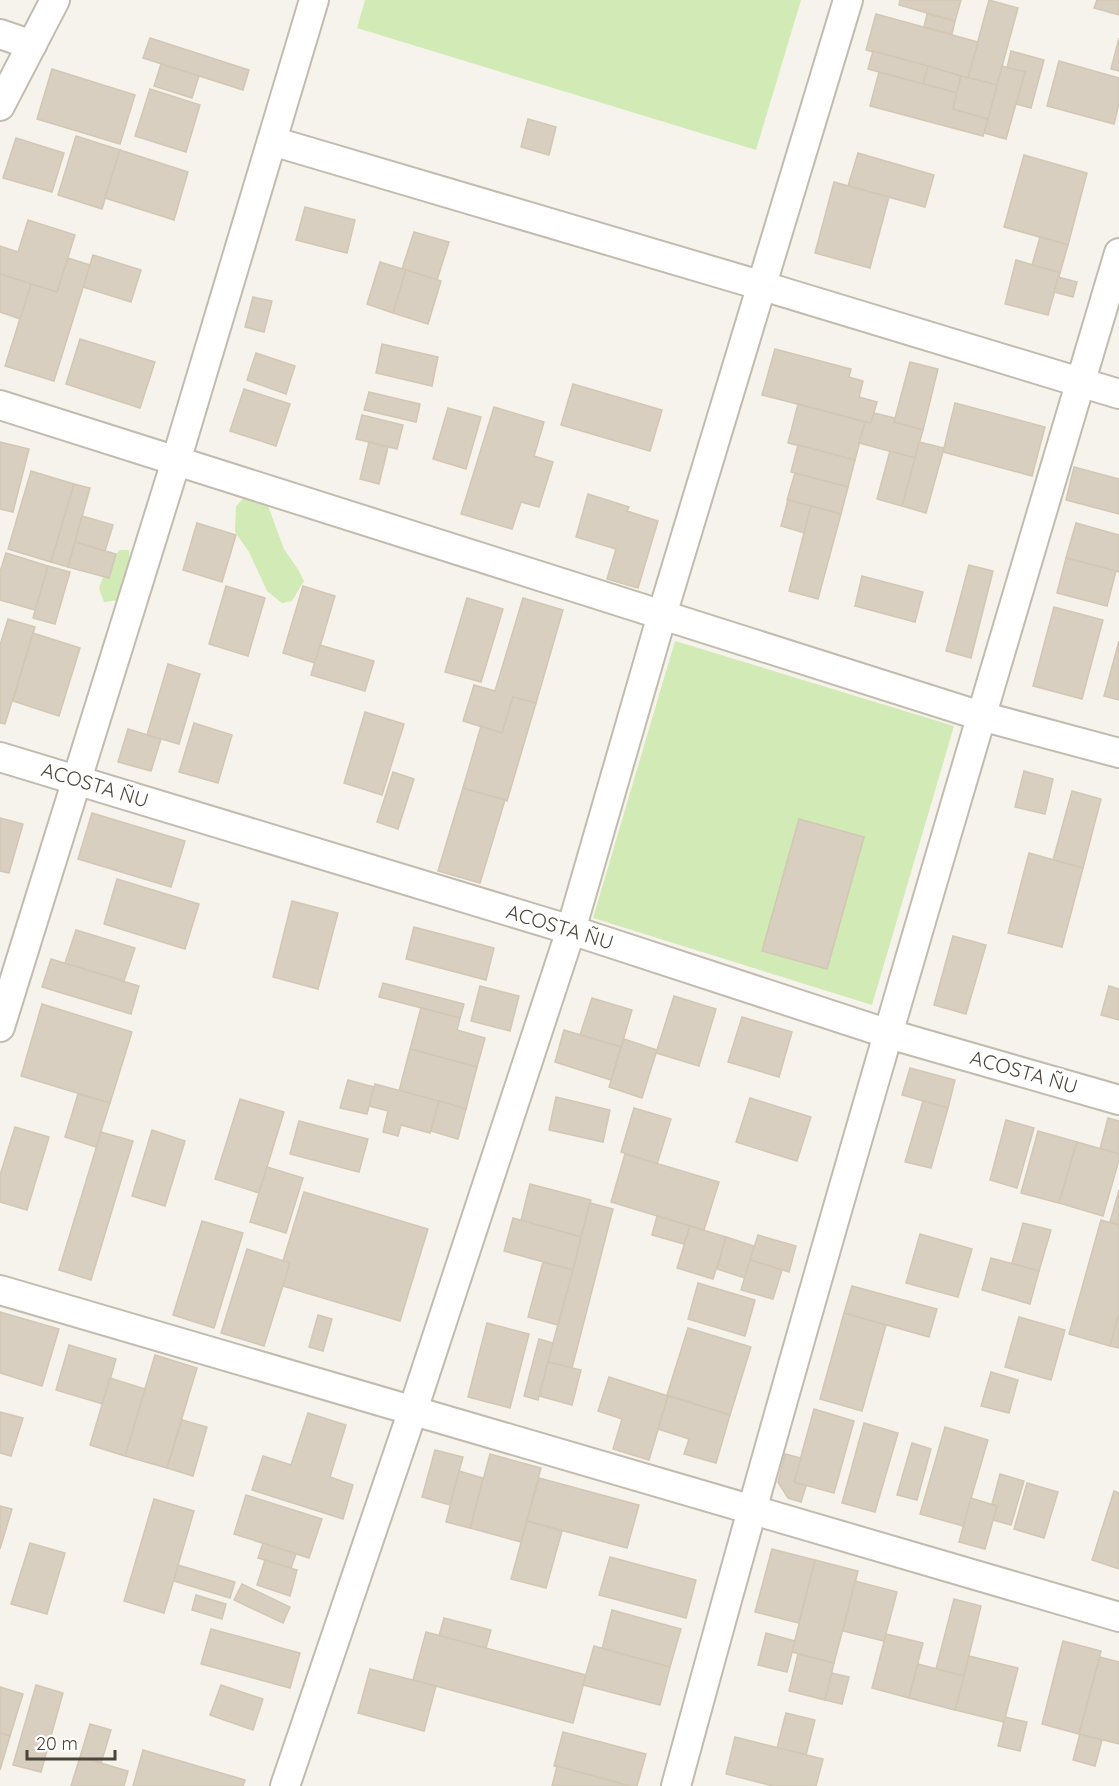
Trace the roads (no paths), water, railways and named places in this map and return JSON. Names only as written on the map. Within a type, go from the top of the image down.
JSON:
[{"type":"street","points":[[0,106],[55,0]]},
{"type":"street","points":[[0,1027],[176,461],[314,0]]},
{"type":"street","points":[[285,1786],[413,1410],[571,930],[662,615],[848,0]]},
{"type":"street","points":[[0,34],[32,45]]},
{"type":"street","points":[[272,141],[1119,394]]},
{"type":"street","points":[[676,1786],[751,1511],[981,716],[1119,253]]},
{"type":"street","points":[[0,405],[981,716],[1119,753]]},
{"type":"street","name":"ACOSTA ÑU","points":[[0,757],[571,930],[889,1034],[1119,1100]]},
{"type":"street","points":[[0,1290],[1119,1617]]}]
